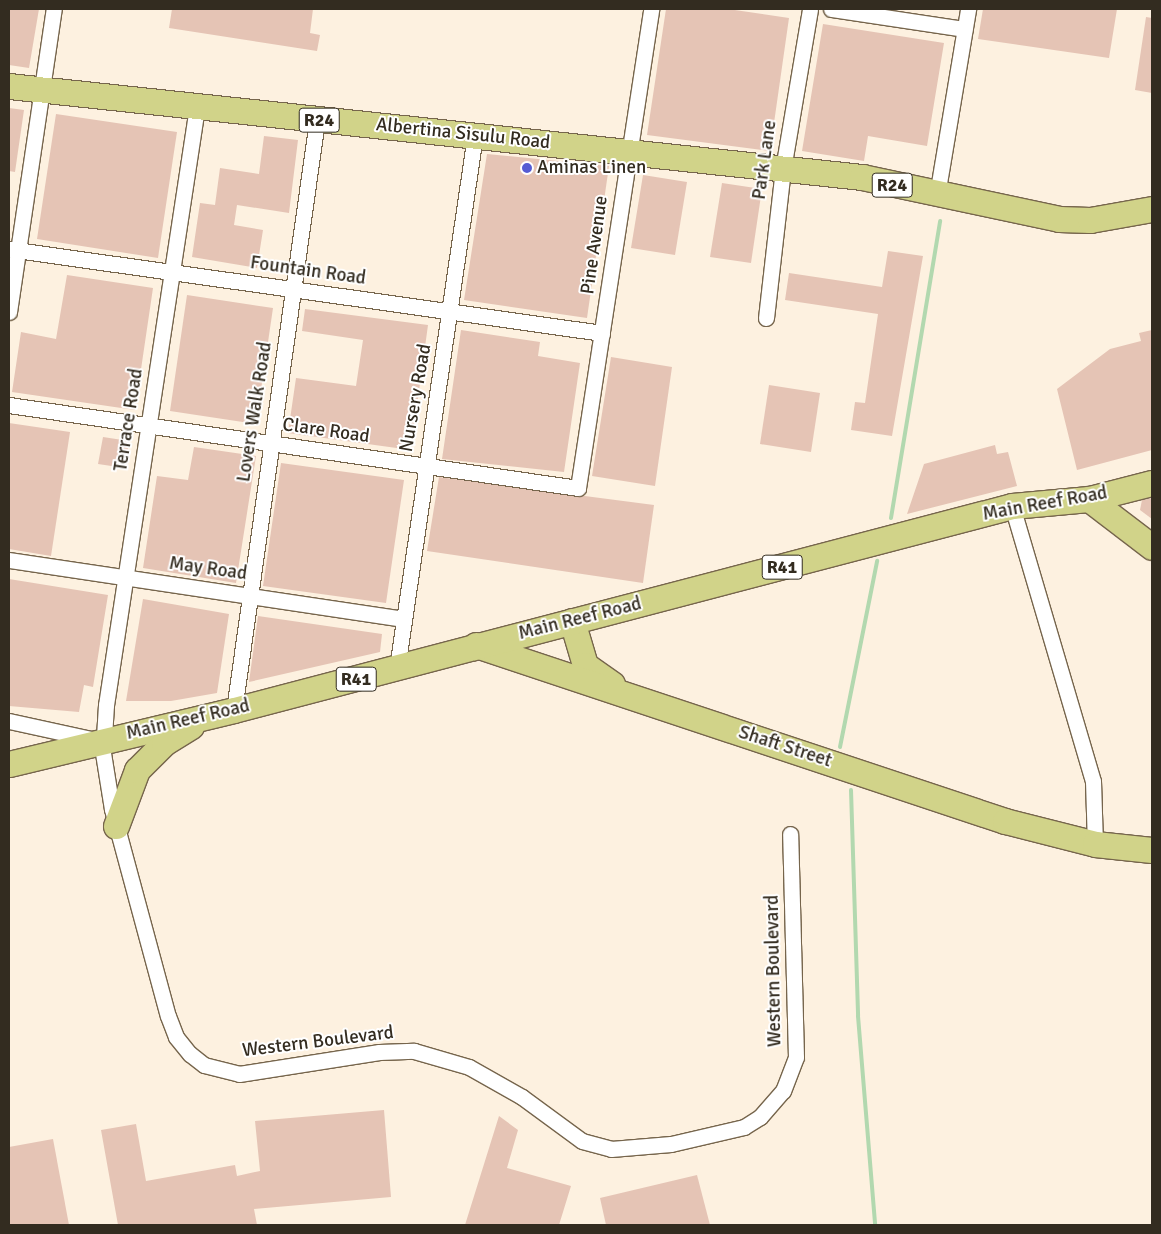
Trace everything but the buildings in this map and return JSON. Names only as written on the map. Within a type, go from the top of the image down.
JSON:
[{"type":"main road","name":"Albertina Sisulu Road","points":[[9,86],[43,92],[629,151],[862,178],[1059,219],[1090,220],[1152,209]]},
{"type":"main road","name":"Main Reef Road","points":[[9,764],[100,740],[204,718],[476,645],[1012,506],[1089,499],[1152,483]]},
{"type":"main road","points":[[1089,499],[1152,547]]},
{"type":"main road","points":[[572,621],[582,660],[591,672],[647,702]]},
{"type":"main road","name":"Shaft Street","points":[[476,645],[1005,821],[1095,844],[1152,850]]},
{"type":"main road","points":[[116,826],[137,770],[164,743],[204,718]]},
{"type":"street","points":[[9,312],[14,249],[43,92],[54,9]]},
{"type":"street","name":"Pine Avenue","points":[[578,488],[650,9]]},
{"type":"street","name":"Park Lane","points":[[766,318],[783,169],[810,9]]},
{"type":"street","points":[[831,9],[966,29]]},
{"type":"street","points":[[937,195],[968,9]]},
{"type":"street","name":"Terrace Road","points":[[100,740],[127,577],[147,426],[197,107]]},
{"type":"street","name":"Lovers Walk Road","points":[[234,710],[247,595],[294,289],[317,120]]},
{"type":"street","name":"Nursery Road","points":[[396,668],[425,466],[452,310],[475,135]]},
{"type":"street","name":"Fountain Road","points":[[14,249],[172,273],[452,310],[602,333]]},
{"type":"street","name":"Clare Road","points":[[9,405],[578,488]]},
{"type":"street","points":[[1012,506],[1092,781],[1095,844]]},
{"type":"street","name":"May Road","points":[[9,560],[402,619]]},
{"type":"street","points":[[9,721],[100,740]]},
{"type":"street","name":"Western Boulevard","points":[[100,740],[116,826],[168,1016],[176,1037],[204,1065],[239,1074],[262,1073],[379,1052],[414,1051],[469,1066],[522,1097],[582,1141],[618,1149],[672,1144],[744,1127],[760,1117],[783,1091],[796,1057],[798,1028],[790,834]]},
{"type":"waterway","points":[[891,518],[940,221]]},
{"type":"waterway","points":[[840,747],[877,561]]},
{"type":"waterway","points":[[851,790],[858,1016],[875,1225]]},
{"type":"place","name":"Aminas Linen","points":[[527,168]]}]
